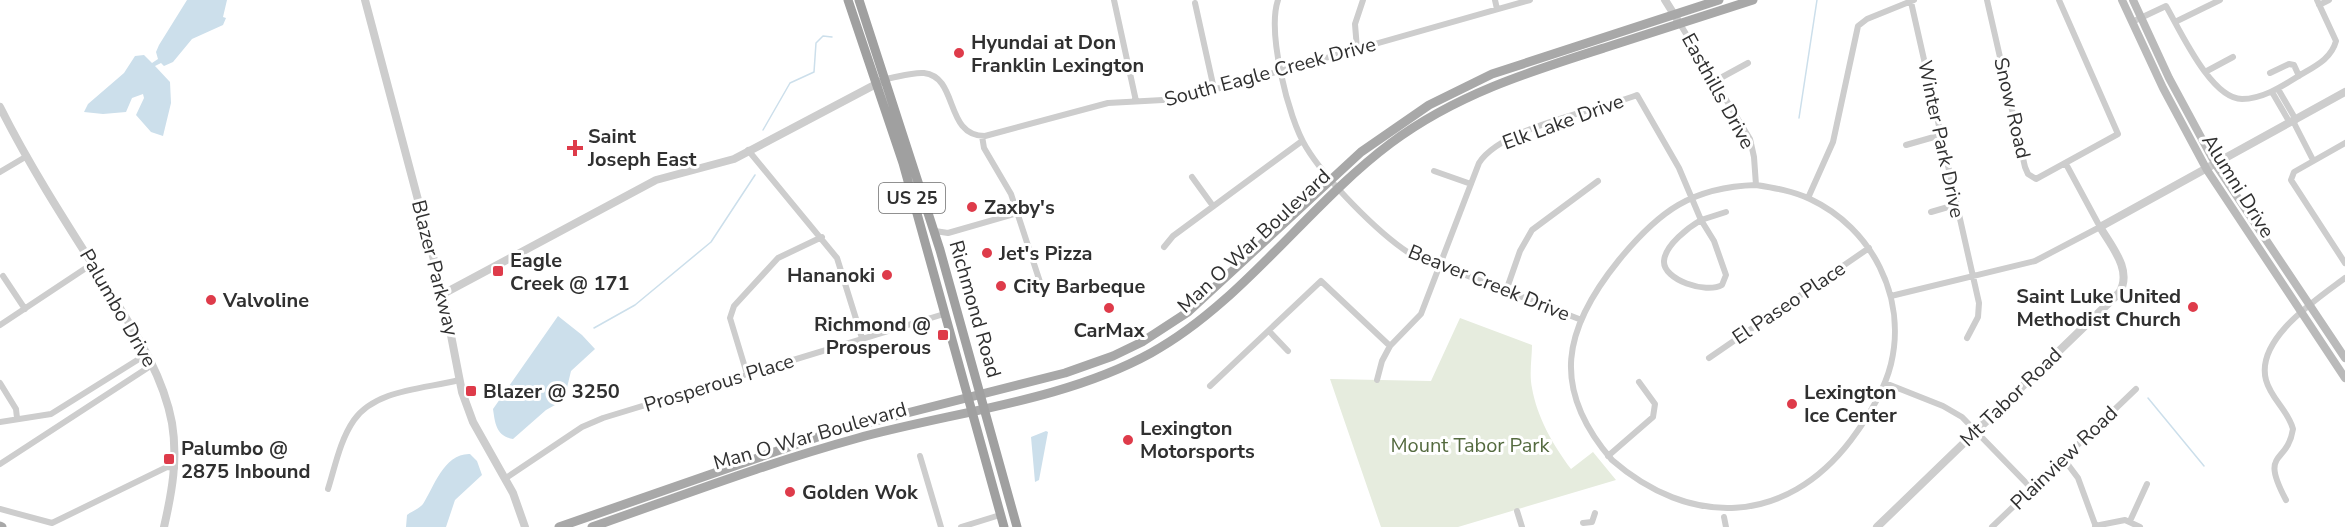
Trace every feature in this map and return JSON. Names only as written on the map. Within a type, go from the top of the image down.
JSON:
[{"type":"highway","name":"Richmond Road","points":[[848,0],[882,81],[933,226],[1017,527]]},
{"type":"highway","name":"Richmond Road","points":[[859,0],[1004,527]]},
{"type":"main road","name":"Man O War Boulevard","points":[[558,527],[832,432],[1089,366],[1156,334],[1188,312],[1217,288],[1361,152],[1392,129],[1458,89],[1534,59],[1719,0]]},
{"type":"main road","name":"Man O War Boulevard","points":[[592,527],[773,463],[857,438],[971,411],[1100,376],[1153,352],[1199,320],[1339,188],[1396,139],[1466,97],[1527,73],[1753,0]]},
{"type":"main road","name":"Alumni Drive","points":[[2122,0],[2163,88],[2207,170],[2345,378]]},
{"type":"main road","name":"Alumni Drive","points":[[2133,0],[2169,78],[2216,165],[2345,358]]},
{"type":"street","name":"Blazer Parkway","points":[[364,0],[443,294],[459,380],[473,422],[506,478],[525,527]]},
{"type":"street","points":[[1114,0],[1136,101]]},
{"type":"street","name":"Beaver Creek Drive","points":[[1278,0],[1273,34],[1281,71],[1302,141],[1339,188],[1399,246],[1440,265],[1579,319]]},
{"type":"street","points":[[1357,49],[1354,24],[1363,0]]},
{"type":"street","points":[[1495,0],[1497,9]]},
{"type":"street","name":"South Eagle Creek Drive","points":[[882,81],[918,73],[934,77],[945,89],[958,122],[972,134],[982,136],[1108,103],[1169,101],[1530,0]]},
{"type":"street","name":"Easthills Drive","points":[[1665,0],[1750,139],[1756,185]]},
{"type":"street","name":"Snow Road","points":[[1987,0],[2026,171],[2031,177],[2039,178],[2066,164]]},
{"type":"street","points":[[2059,0],[2118,134],[2066,164],[2100,227]]},
{"type":"street","points":[[2175,22],[2220,0]]},
{"type":"street","points":[[2132,22],[2166,6],[2205,72],[2221,89],[2241,99],[2275,90],[2329,56],[2334,50],[2336,41],[2318,3],[2329,0]]},
{"type":"street","points":[[1808,198],[1833,142],[1858,26],[1867,19],[1913,1]]},
{"type":"street","name":"Winter Park Drive","points":[[1913,1],[1979,310],[1967,338]]},
{"type":"street","points":[[1195,3],[1214,89]]},
{"type":"street","points":[[2205,72],[2233,57]]},
{"type":"street","points":[[1715,81],[1748,63]]},
{"type":"street","points":[[2270,73],[2289,64],[2294,65],[2299,76]]},
{"type":"street","points":[[443,294],[656,180],[721,164],[882,81]]},
{"type":"street","points":[[2275,90],[2313,160]]},
{"type":"street","points":[[1891,296],[2043,258],[2207,170],[2345,92]]},
{"type":"street","name":"Elk Lake Drive","points":[[1377,380],[1382,361],[1390,346],[1421,314],[1482,158],[1505,139],[1637,95],[1669,148],[1692,197]]},
{"type":"street","name":"Palumbo Drive","points":[[0,107],[152,365],[170,414],[175,468],[164,527]]},
{"type":"street","points":[[1906,145],[1941,135]]},
{"type":"street","points":[[982,136],[984,148],[1011,194],[1041,285]]},
{"type":"street","points":[[1164,247],[1173,236],[1302,141]]},
{"type":"street","points":[[2345,143],[2294,172],[2292,180],[2345,263]]},
{"type":"street","points":[[748,150],[837,258],[862,338]]},
{"type":"street","points":[[0,172],[27,156]]},
{"type":"street","points":[[1434,171],[1471,184]]},
{"type":"street","points":[[1192,177],[1213,206]]},
{"type":"street","points":[[1506,291],[1520,251],[1532,230],[1598,181]]},
{"type":"street","points":[[1651,497],[1633,483],[1608,456],[1582,416],[1573,385],[1572,353],[1579,319],[1593,293],[1643,232],[1663,214],[1692,197],[1720,188],[1756,185],[1808,198],[1843,220],[1869,248],[1880,266],[1891,296],[1894,343],[1885,383],[1860,428],[1815,480],[1783,502],[1752,513]]},
{"type":"street","points":[[1692,197],[1701,220],[1714,241],[1726,275],[1722,285],[1712,290],[1689,285],[1667,269],[1664,263],[1666,256],[1682,232],[1701,220],[1726,212]]},
{"type":"street","points":[[1931,212],[1955,205]]},
{"type":"street","points":[[933,226],[935,231],[948,232],[1018,213]]},
{"type":"street","name":"Mt Tabor Road","points":[[1877,527],[2122,288],[2125,278],[2122,266],[2100,227]]},
{"type":"street","points":[[940,250],[940,243],[948,232]]},
{"type":"street","points":[[747,374],[730,318],[734,306],[778,258],[822,237]]},
{"type":"street","name":"El Paseo Place","points":[[1709,358],[1869,248]]},
{"type":"street","points":[[0,325],[92,264]]},
{"type":"street","points":[[3,276],[25,309]]},
{"type":"street","points":[[2286,500],[2276,480],[2274,466],[2278,456],[2290,441],[2293,429],[2269,389],[2264,368],[2271,344],[2309,306],[2345,278]]},
{"type":"street","points":[[1210,386],[1321,281],[1390,346]]},
{"type":"street","name":"Prosperous Place","points":[[506,478],[590,423],[944,314]]},
{"type":"street","points":[[1269,331],[1288,351]]},
{"type":"street","points":[[0,422],[17,417],[51,414],[147,354]]},
{"type":"street","points":[[0,464],[152,365]]},
{"type":"street","points":[[328,489],[347,432],[362,411],[392,395],[459,380]]},
{"type":"street","points":[[1608,456],[1653,417],[1655,404],[1639,382]]},
{"type":"street","points":[[0,383],[16,409],[17,417]]},
{"type":"street","points":[[1885,383],[1955,412],[2032,489]]},
{"type":"street","name":"Plainview Road","points":[[1992,527],[2136,389]]},
{"type":"street","points":[[920,456],[940,527]]},
{"type":"street","points":[[2063,458],[2078,478],[2095,526],[2130,520],[2140,527]]},
{"type":"street","points":[[0,509],[52,524],[167,467],[175,468]]},
{"type":"street","points":[[2130,520],[2147,484]]},
{"type":"street","points":[[1516,511],[1522,527]]},
{"type":"street","points":[[1583,523],[1594,524],[1595,513]]},
{"type":"street","points":[[961,527],[1000,515]]},
{"type":"street","points":[[1726,527],[1721,517],[1742,515]]},
{"type":"green space","name":"Mount Tabor Park","points":[[1460,318],[1532,345],[1531,377],[1534,399],[1558,450],[1571,469],[1593,452],[1616,480],[1458,527],[1381,527],[1330,379],[1431,381]]},
{"type":"water","points":[[187,0],[227,0],[223,17],[226,18],[223,25],[192,39],[173,62],[164,66],[161,63],[155,66],[170,82],[171,103],[163,136],[151,132],[136,115],[144,98],[143,94],[132,98],[126,112],[103,114],[84,112],[88,104],[124,73],[135,56],[144,55],[152,63],[158,59],[156,52],[159,45]]},
{"type":"water","points":[[558,316],[595,349],[571,371],[564,400],[546,410],[513,439],[507,437],[497,428],[493,409]]},
{"type":"water","points":[[1048,432],[1039,480],[1035,482],[1031,437]]},
{"type":"water","points":[[470,454],[477,461],[482,475],[455,500],[446,527],[406,527],[407,515],[423,504],[447,465],[461,455]]},
{"type":"waterway","points":[[1799,118],[1817,0]]},
{"type":"waterway","points":[[763,130],[790,83],[814,72],[816,43],[823,36],[832,37]]},
{"type":"waterway","points":[[594,328],[635,305],[711,242],[755,175]]},
{"type":"waterway","points":[[2148,398],[2204,466]]},
{"type":"place","name":"Hyundai at Don Franklin Lexington","points":[[959,53]]},
{"type":"place","name":"Saint Joseph East","points":[[575,148]]},
{"type":"place","name":"Zaxby's","points":[[972,207]]},
{"type":"place","name":"Jet's Pizza","points":[[987,253]]},
{"type":"place","name":"Eagle Creek @ 171","points":[[498,271]]},
{"type":"place","name":"Hananoki","points":[[887,275]]},
{"type":"place","name":"City Barbeque","points":[[1001,286]]},
{"type":"place","name":"Valvoline","points":[[211,300]]},
{"type":"place","name":"Saint Luke United Methodist Church","points":[[2193,307]]},
{"type":"place","name":"CarMax","points":[[1109,308]]},
{"type":"place","name":"Richmond @ Prosperous","points":[[943,335]]},
{"type":"place","name":"Blazer @ 3250","points":[[471,391]]},
{"type":"place","name":"Lexington Ice Center","points":[[1792,404]]},
{"type":"place","name":"Lexington Motorsports","points":[[1128,440]]},
{"type":"place","name":"Palumbo @ 2875 Inbound","points":[[169,459]]},
{"type":"place","name":"Golden Wok","points":[[790,492]]}]
